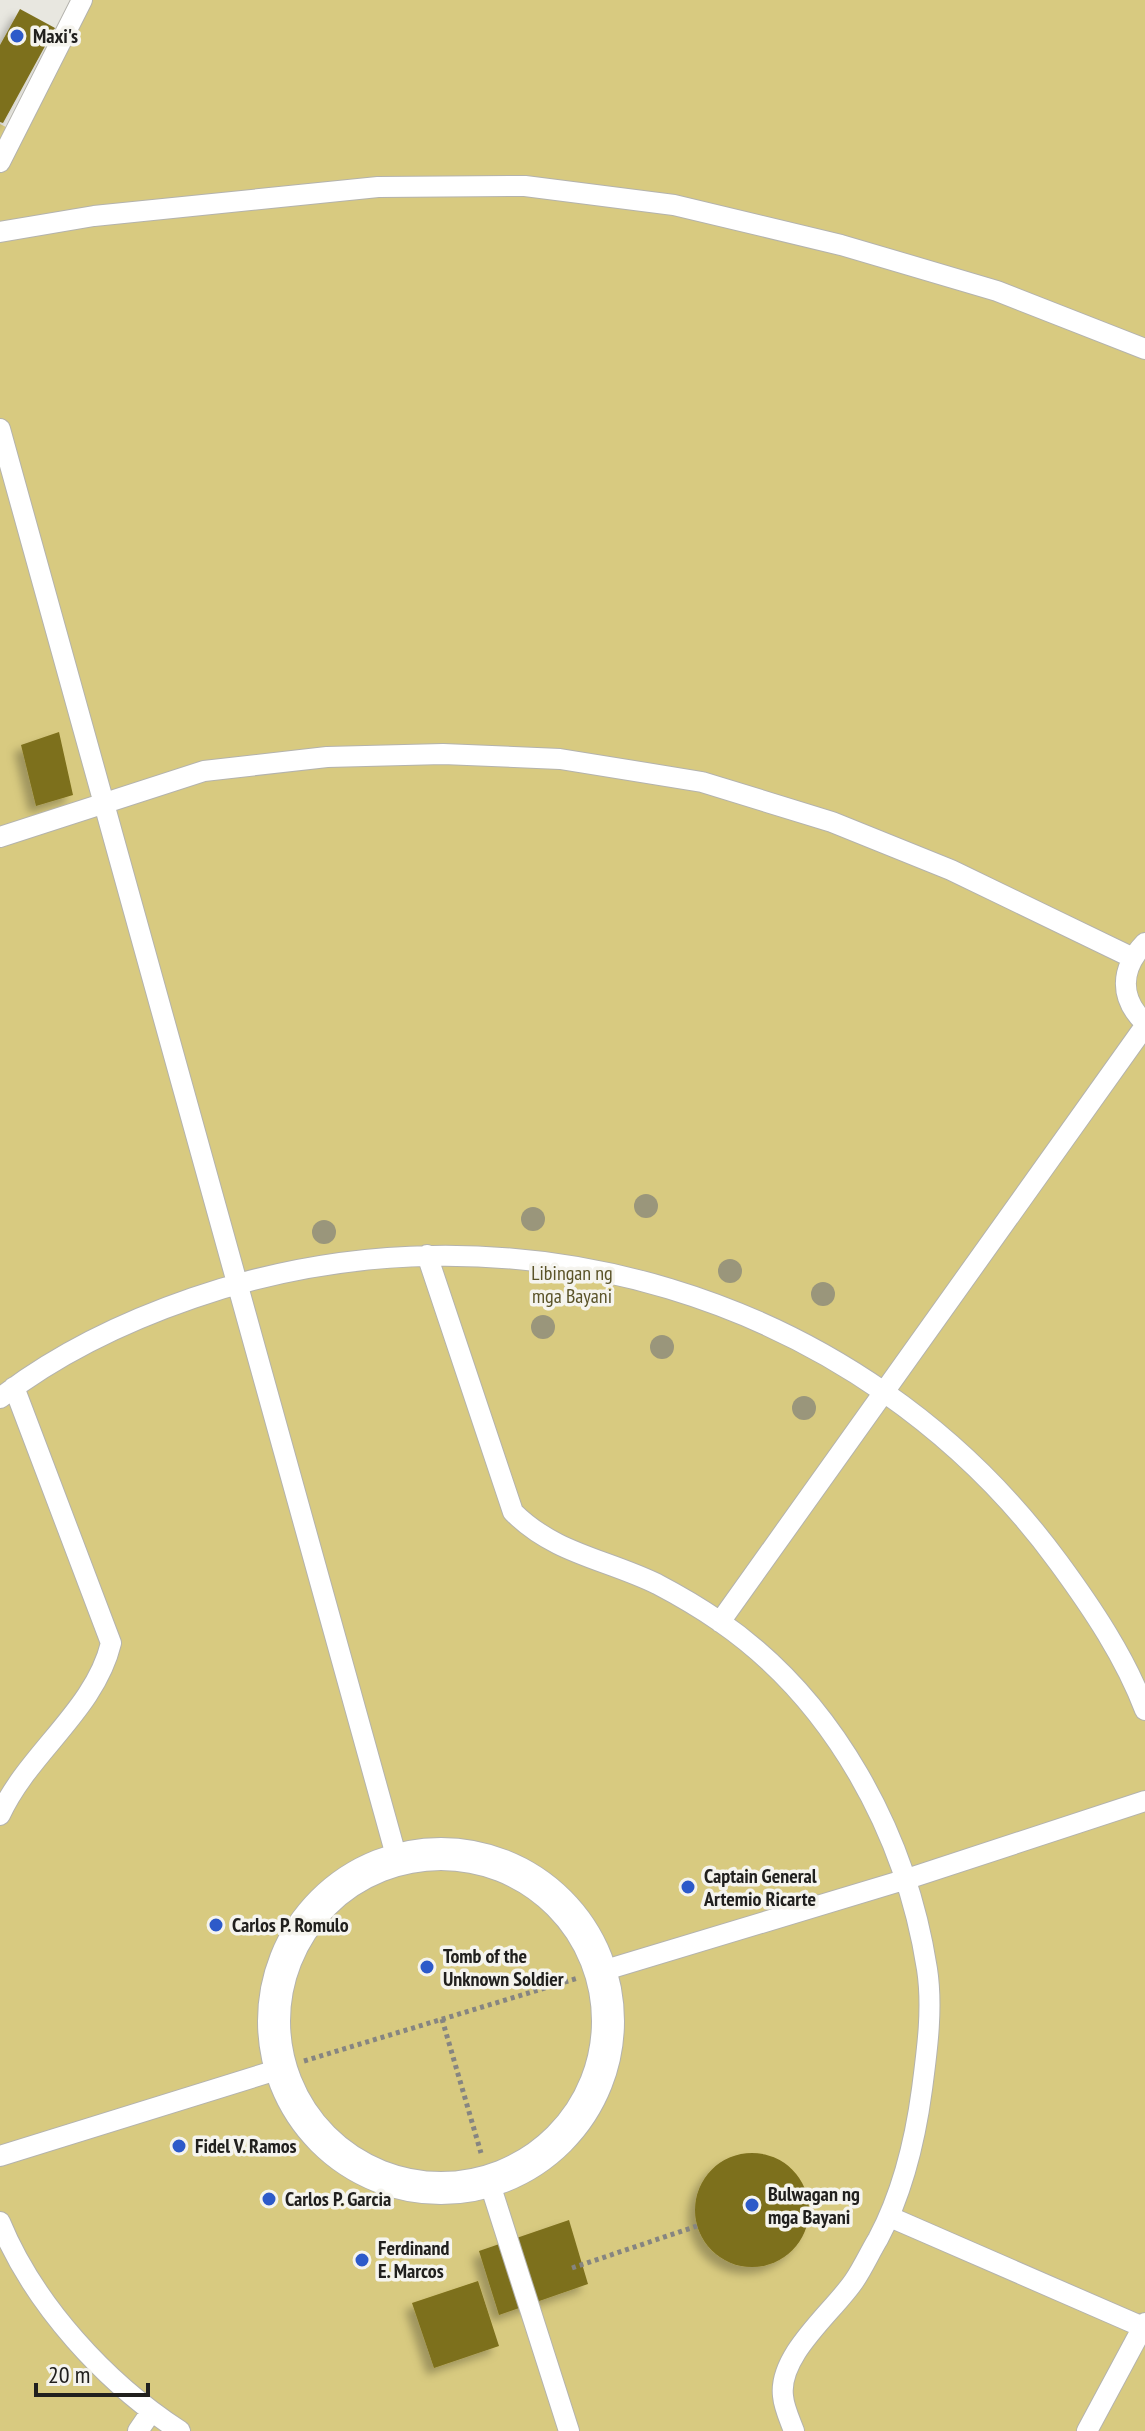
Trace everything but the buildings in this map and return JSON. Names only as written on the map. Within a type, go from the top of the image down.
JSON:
[{"type":"street","points":[[461,1854],[494,1861],[523,1874],[550,1892],[572,1915],[590,1941],[602,1971],[609,2003],[609,2036],[602,2069],[590,2099],[571,2127],[548,2151],[520,2168],[489,2181],[457,2188],[424,2188],[392,2182],[361,2169],[333,2150],[311,2127],[292,2100],[280,2069],[274,2036],[274,2003],[295,1939],[314,1912],[338,1889],[367,1871],[397,1859],[461,1854]]},
{"type":"lane","points":[[0,162],[85,3]]},
{"type":"lane","points":[[0,232],[94,216],[378,187],[525,186],[674,205],[841,245],[997,291],[1145,349]]},
{"type":"lane","points":[[0,429],[397,1859]]},
{"type":"lane","points":[[0,837],[103,801],[204,771],[327,757],[443,754],[560,759],[702,782],[832,822],[1138,950],[1125,975],[1126,994],[1133,1011],[1145,1024],[720,1622]]},
{"type":"lane","points":[[427,1255],[513,1512],[546,1541],[657,1584],[720,1622],[782,1675],[839,1742],[876,1805],[907,1879],[927,1972],[928,2046],[915,2142],[890,2217],[854,2281],[810,2333],[785,2377],[783,2396],[794,2431]]},
{"type":"lane","points":[[0,1815],[13,1786],[104,1670],[111,1643],[7,1393],[84,1345],[146,1316],[237,1283],[331,1263],[427,1255],[524,1258],[620,1274],[712,1302],[801,1341],[884,1391],[963,1454],[1032,1527],[1092,1608],[1145,1710]]},
{"type":"lane","points":[[602,1971],[907,1879],[1145,1801]]},
{"type":"lane","points":[[0,2156],[280,2069]]},
{"type":"lane","points":[[489,2181],[569,2431]]},
{"type":"lane","points":[[890,2217],[1144,2326],[1087,2431]]},
{"type":"lane","points":[[0,2222],[41,2296],[93,2358],[151,2412],[180,2431]]},
{"type":"lane","points":[[138,2431],[151,2412]]},
{"type":"path","points":[[280,2069],[602,1971]]},
{"type":"path","points":[[442,2019],[489,2181]]},
{"type":"path","points":[[572,2268],[697,2226]]},
{"type":"green space","name":"Libingan ng mga Bayani","points":[[72,0],[1145,0],[1145,2431],[0,2431],[0,124],[6,127]]},
{"type":"place","name":"Maxi's","points":[[17,36]]},
{"type":"place","name":"Captain General Artemio Ricarte","points":[[688,1887]]},
{"type":"place","name":"Carlos P. Romulo","points":[[216,1925]]},
{"type":"place","name":"Tomb of the Unknown Soldier","points":[[427,1967]]},
{"type":"place","name":"Fidel V. Ramos","points":[[179,2146]]},
{"type":"place","name":"Carlos P. Garcia","points":[[269,2199]]},
{"type":"place","name":"Bulwagan ng mga Bayani","points":[[752,2205]]},
{"type":"place","name":"Ferdinand E. Marcos","points":[[362,2260]]}]
